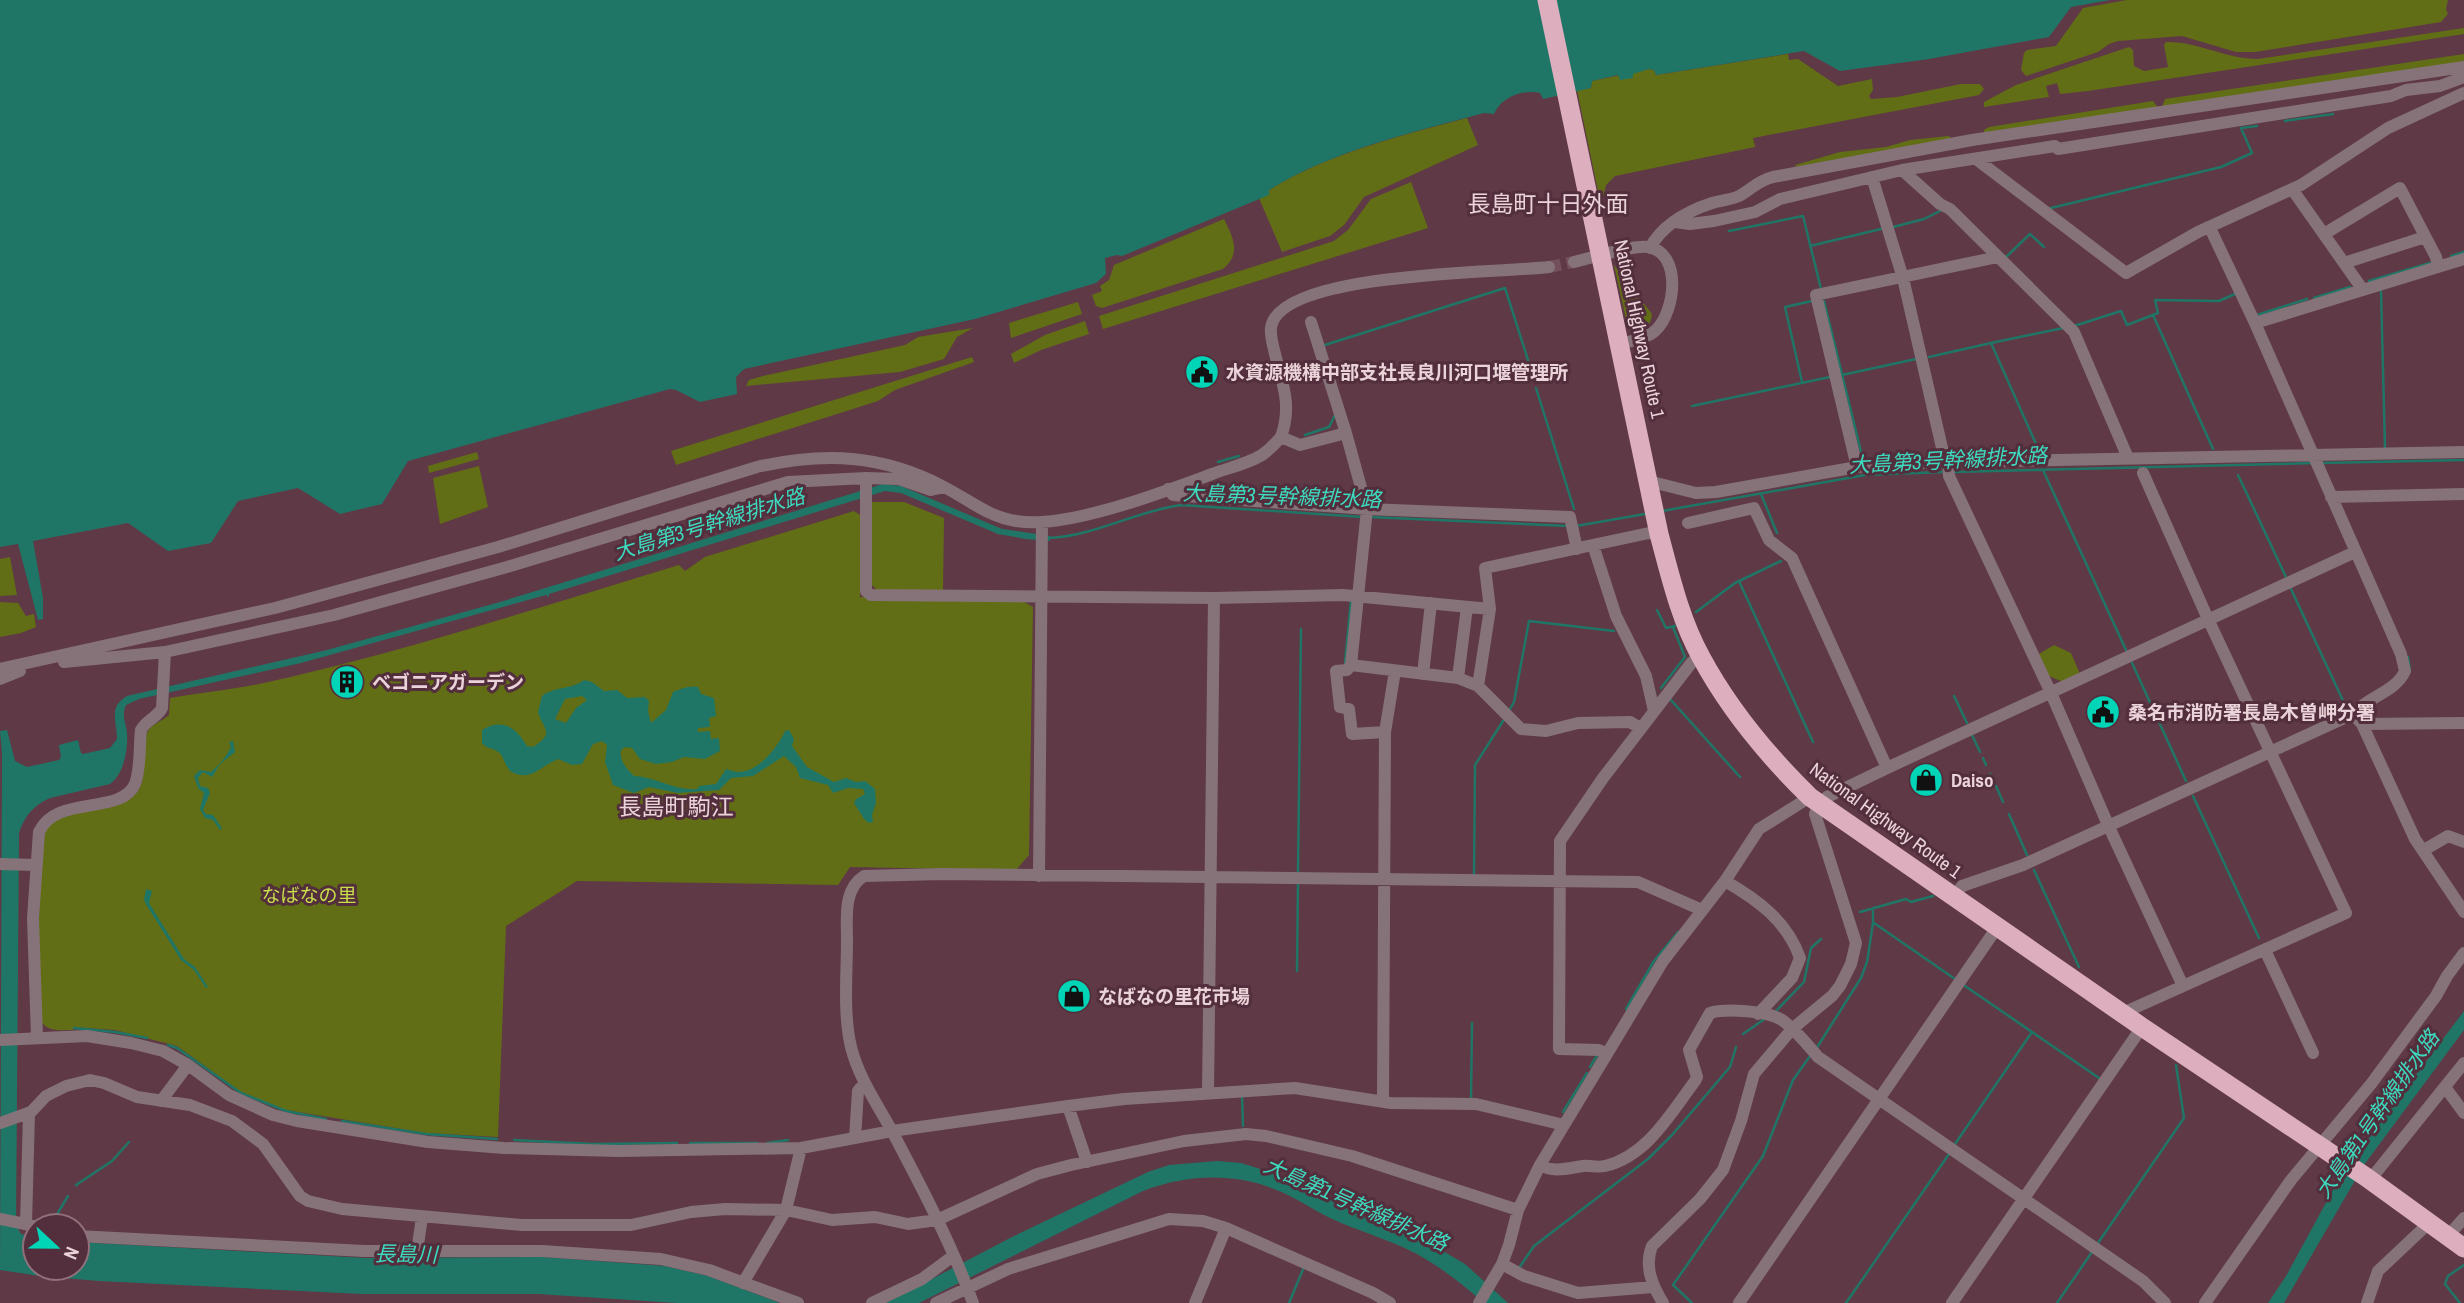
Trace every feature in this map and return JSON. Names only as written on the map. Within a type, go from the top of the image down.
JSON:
[{"type":"highway","name":"National Highway Route 1","points":[[1547,0],[1659,530],[1675,594],[1700,656],[1749,730],[1780,768],[1815,801],[2456,1242]]},
{"type":"street","points":[[1650,248],[1660,233],[1675,222],[1710,204],[1740,195],[1763,180],[1972,140],[2464,67]]},
{"type":"street","points":[[1675,222],[1690,224],[1755,212],[1780,199],[1902,170],[2054,146],[2058,149],[2392,96],[2406,90],[2440,86],[2464,77]]},
{"type":"street","points":[[2446,102],[2448,94],[2464,83]]},
{"type":"street","points":[[1976,159],[2126,273],[2198,232],[2292,189],[2328,169],[2388,128],[2464,93]]},
{"type":"street","points":[[1902,170],[1940,204],[1950,209],[2074,332],[2128,458]]},
{"type":"street","points":[[1872,177],[1903,278],[1948,467],[2183,986]]},
{"type":"street","points":[[2324,234],[2400,188],[2438,267]]},
{"type":"street","points":[[2292,189],[2363,290]]},
{"type":"street","points":[[2210,228],[2255,323],[2405,665],[2403,677],[2397,683],[2361,705],[2358,719],[2415,839],[2464,912]]},
{"type":"street","points":[[2344,262],[2425,237]]},
{"type":"street","points":[[1574,262],[1642,247],[1650,248],[1663,256],[1670,269],[1671,293],[1667,312],[1653,333],[1621,344]]},
{"type":"street","points":[[1857,467],[1816,295],[1998,257]]},
{"type":"street","points":[[2255,323],[2464,259]]},
{"type":"street","points":[[0,669],[275,608],[498,547],[757,467],[790,460],[843,457],[890,465],[944,487],[990,513],[1014,521],[1042,526],[1090,514],[1260,457],[1281,437],[1288,409],[1271,328],[1279,310],[1287,304],[1334,288],[1433,273],[1549,267]]},
{"type":"street","points":[[1311,322],[1346,433],[1366,514],[1351,666],[1347,670],[1336,671],[1340,708],[1349,709],[1352,734],[1385,732]]},
{"type":"street","points":[[1281,437],[1300,444],[1346,433]]},
{"type":"street","points":[[1650,487],[1706,493],[1857,467],[1948,467],[2128,458],[2315,460],[2464,452]]},
{"type":"street","points":[[2123,1013],[2346,914],[2143,473]]},
{"type":"street","points":[[0,679],[41,661],[73,662],[165,652],[374,604],[507,567],[788,482],[866,488],[899,479],[931,490],[944,487]]},
{"type":"street","points":[[866,488],[866,590],[871,595],[1359,597],[1490,609]]},
{"type":"street","points":[[1168,489],[1173,495],[1366,514],[1570,517],[1577,549]]},
{"type":"street","points":[[2331,497],[2464,494]]},
{"type":"street","points":[[1688,523],[1754,508],[1769,540],[1793,558],[1887,768]]},
{"type":"street","points":[[1039,876],[1042,526]]},
{"type":"street","points":[[1478,686],[1490,609],[1485,568],[1659,530]]},
{"type":"street","points":[[1593,545],[1616,616],[1646,676],[1654,710]]},
{"type":"street","points":[[1479,1303],[1502,1264],[1518,1210],[1540,1165],[1662,961],[1725,881],[1759,829],[2355,552]]},
{"type":"street","points":[[1208,1093],[1214,598]]},
{"type":"street","points":[[1423,674],[1431,603]]},
{"type":"street","points":[[1458,678],[1467,607]]},
{"type":"street","points":[[37,1038],[33,918],[39,832],[43,823],[54,813],[116,799],[134,787],[141,730],[144,723],[159,713],[163,700],[165,652]]},
{"type":"street","points":[[1607,1053],[1599,1050],[1559,1049],[1558,848],[1563,834],[1640,728],[1692,662],[1700,656]]},
{"type":"street","points":[[1351,666],[1458,678],[1478,686],[1521,729],[1546,732],[1578,723],[1630,722],[1640,728]]},
{"type":"street","points":[[1383,1101],[1385,732],[1395,671]]},
{"type":"street","points":[[1954,897],[1962,886],[2023,865],[2271,750],[2358,719],[2464,723]]},
{"type":"street","points":[[1663,1303],[1653,1287],[1649,1262],[1652,1246],[1715,1181],[1734,1143],[1754,1074],[1792,1029],[1818,1009],[1840,986],[1855,951],[1853,932],[1844,912],[1815,814],[1815,801]]},
{"type":"street","points":[[2424,850],[2448,836],[2464,842]]},
{"type":"street","points":[[0,864],[36,865]]},
{"type":"street","points":[[973,1303],[937,1220],[892,1131],[864,1084],[851,1047],[846,1005],[847,905],[858,880],[874,874],[1638,882],[1702,910]]},
{"type":"street","points":[[1725,881],[1750,895],[1779,919],[1800,958],[1792,978],[1758,1014]]},
{"type":"street","points":[[1739,1303],[1998,926]]},
{"type":"street","points":[[2265,950],[2313,1053]]},
{"type":"street","points":[[2205,1303],[2291,1180],[2371,1084],[2464,953]]},
{"type":"street","points":[[1540,1165],[1556,1170],[1592,1165],[1600,1167],[1627,1158],[1652,1137],[1697,1077],[1689,1050],[1710,1013],[1724,1010],[1780,1018],[1818,1057],[2143,1281],[2165,1303]]},
{"type":"street","points":[[1952,1303],[2142,1027]]},
{"type":"street","points":[[0,1040],[87,1037],[131,1042],[163,1051],[188,1065],[229,1095],[274,1115],[428,1142],[502,1148],[618,1151],[801,1148],[892,1131],[1124,1099],[1294,1088],[1383,1101],[1476,1104],[1564,1125]]},
{"type":"street","points":[[2368,1179],[2464,1063]]},
{"type":"street","points":[[161,1101],[188,1065]]},
{"type":"street","points":[[0,1123],[26,1114],[57,1090],[90,1080],[117,1087],[137,1097],[190,1105],[232,1121],[263,1144],[300,1196],[308,1201],[342,1209],[522,1225],[631,1224],[713,1210],[786,1210],[832,1220],[875,1217],[908,1224],[937,1220],[1037,1174],[1184,1141],[1236,1135],[1266,1136],[1363,1160],[1518,1210]]},
{"type":"street","points":[[855,1138],[858,1091],[864,1084]]},
{"type":"street","points":[[2445,1087],[2464,1114]]},
{"type":"street","points":[[1068,1106],[1087,1162]]},
{"type":"street","points":[[26,1114],[27,1212]]},
{"type":"street","points":[[743,1283],[786,1210],[801,1148]]},
{"type":"street","points":[[417,1252],[422,1217]]},
{"type":"street","points":[[2456,1242],[2464,1218]]},
{"type":"street","points":[[0,1219],[21,1223]]},
{"type":"street","points":[[936,1303],[1008,1269],[1169,1219],[1203,1221],[1226,1228],[1373,1293],[1386,1302]]},
{"type":"street","points":[[2367,1303],[2378,1271],[2429,1223]]},
{"type":"street","points":[[1195,1303],[1226,1228]]},
{"type":"street","points":[[91,1237],[417,1252],[542,1251],[660,1259],[684,1263],[798,1303]]},
{"type":"street","points":[[872,1303],[922,1279],[954,1258]]},
{"type":"street","points":[[1502,1264],[1524,1276],[1578,1293],[1653,1287]]},
{"type":"green space","points":[[2127,0],[2448,0],[2448,14],[2441,22],[2255,52],[2236,52],[2182,36],[2118,41],[2098,52],[2026,76],[2021,70],[2027,50],[2056,46],[2083,8]]},
{"type":"green space","points":[[2464,28],[2464,34],[2088,91],[2060,94],[2057,83],[2046,86],[2049,97],[1984,107],[1984,102],[2016,85],[2129,47],[2133,50],[2134,66],[2144,71],[2168,67],[2164,45],[2166,42],[2189,44],[2234,56],[2258,59]]},
{"type":"green space","points":[[1788,54],[1789,60],[1798,59],[1838,86],[1872,79],[1873,90],[1869,96],[1871,99],[1897,97],[1961,84],[1980,84],[1984,89],[1979,95],[1753,138],[1755,147],[1615,176],[1606,185],[1603,197],[1599,196],[1577,90],[1591,88],[1592,81],[1649,69],[1654,70],[1656,75]]},
{"type":"green space","points":[[2464,54],[2464,62],[2162,107],[2165,99]]},
{"type":"green space","points":[[2153,101],[2158,108],[1984,134],[1984,130],[1989,127]]},
{"type":"green space","points":[[1467,118],[1478,145],[1364,197],[1344,225],[1330,236],[1282,252],[1259,198],[1268,195],[1269,190],[1340,156]]},
{"type":"green space","points":[[1949,136],[1952,139],[1796,167],[1795,165],[1840,152]]},
{"type":"green space","points":[[1411,182],[1428,228],[1103,329],[1099,316],[1334,241],[1348,230],[1371,199]]},
{"type":"green space","points":[[1224,219],[1233,239],[1234,251],[1223,269],[1102,308],[1096,306],[1092,295],[1102,291],[1100,286],[1109,280],[1114,265]]},
{"type":"green space","points":[[1614,265],[1652,314],[1649,323],[1642,329],[1635,331],[1626,319]]},
{"type":"green space","points":[[1078,302],[1082,314],[1011,338],[1009,323]]},
{"type":"green space","points":[[1085,321],[1089,334],[1041,350],[1014,363],[1011,354],[1045,335]]},
{"type":"green space","points":[[973,328],[957,337],[944,359],[900,372],[746,386],[749,380],[763,376],[905,345],[918,337]]},
{"type":"green space","points":[[972,357],[974,362],[895,390],[878,401],[676,465],[671,451]]},
{"type":"green space","points":[[477,452],[479,459],[429,473],[428,466]]},
{"type":"green space","points":[[479,466],[488,507],[440,524],[433,478]]},
{"type":"green space","points":[[872,502],[904,502],[944,518],[943,591],[877,590],[871,584]]},
{"type":"green space","name":"なばなの里","points":[[854,511],[860,515],[860,597],[1019,599],[1033,607],[1029,855],[1016,870],[850,867],[838,885],[577,881],[506,926],[498,1137],[426,1133],[286,1110],[241,1092],[177,1046],[115,1030],[73,1027],[73,1030],[56,1030],[42,1023],[38,954],[39,908],[43,839],[48,826],[60,817],[111,807],[127,801],[135,794],[143,778],[148,731],[169,715],[170,698],[248,686],[312,672],[470,629],[679,565],[685,571],[705,557]]},
{"type":"green space","points":[[10,557],[17,595],[0,596],[0,559]]},
{"type":"green space","points":[[0,602],[18,603],[26,616],[34,614],[36,627],[0,637]]},
{"type":"green space","points":[[2054,645],[2071,653],[2080,674],[2063,682],[2049,676],[2039,654]]},
{"type":"shaded area","points":[[0,0],[2110,0],[2071,7],[2049,37],[1929,59],[1840,71],[1804,51],[1656,75],[1654,70],[1649,69],[1633,74],[1633,78],[1620,80],[1618,75],[1592,81],[1591,88],[1543,99],[1540,93],[1520,93],[1502,103],[1494,114],[1484,113],[1346,153],[1294,176],[1269,190],[1269,195],[1122,256],[1105,258],[1106,274],[1096,283],[975,319],[744,369],[736,377],[737,394],[700,402],[670,389],[408,461],[382,504],[340,514],[298,488],[238,501],[211,543],[168,551],[128,523],[33,541],[43,598],[43,619],[38,620],[18,544],[0,547]]},
{"type":"shaded area","points":[[883,484],[901,486],[1002,529],[1050,536],[1050,541],[998,534],[901,493],[885,491],[549,594],[549,597],[546,595],[301,663],[139,699],[126,705],[126,754],[115,780],[110,784],[44,801],[31,811],[19,833],[16,1225],[21,1234],[21,1273],[0,1270],[0,731],[7,730],[15,761],[27,767],[59,760],[59,745],[78,740],[83,754],[110,748],[117,739],[115,710],[127,696],[327,650],[500,602]]},
{"type":"shaded area","points":[[584,680],[592,682],[604,691],[617,690],[627,698],[645,697],[649,701],[651,723],[666,710],[673,692],[698,687],[701,694],[714,698],[716,716],[709,718],[710,727],[698,728],[698,732],[710,731],[711,739],[719,738],[720,751],[705,759],[684,757],[656,764],[640,759],[632,748],[625,747],[621,750],[621,758],[634,776],[689,789],[716,784],[726,769],[745,771],[760,764],[785,731],[789,730],[794,739],[792,746],[807,767],[834,782],[846,778],[856,782],[865,781],[875,789],[873,822],[869,823],[864,819],[854,803],[865,794],[863,789],[848,788],[833,793],[828,785],[800,778],[796,767],[784,756],[753,776],[731,778],[719,790],[678,793],[649,787],[634,793],[613,785],[605,762],[607,745],[602,741],[593,744],[582,764],[572,765],[558,759],[529,775],[510,771],[500,753],[482,743],[482,730],[489,726],[502,725],[513,729],[527,746],[533,747],[546,734],[538,712],[542,696]],"holes":[[[582,696],[587,700],[576,708],[566,723],[555,719],[565,699]]]},
{"type":"shaded area","points":[[233,741],[235,752],[220,764],[212,777],[203,772],[198,778],[200,786],[208,788],[210,793],[203,810],[206,814],[213,815],[222,828],[220,830],[213,820],[205,818],[200,809],[204,793],[198,788],[194,776],[200,770],[211,772],[225,757],[231,747],[229,742]]},
{"type":"shaded area","points":[[146,889],[152,891],[149,903],[184,959],[195,967],[208,987],[206,988],[194,970],[181,960],[144,900]]},
{"type":"shaded area","points":[[2464,1011],[2464,1030],[2364,1165],[2284,1303],[2268,1303],[2286,1276],[2352,1155],[2355,1156]]},
{"type":"shaded area","points":[[1217,1161],[1241,1163],[1280,1175],[1341,1205],[1426,1241],[1465,1264],[1508,1303],[1484,1303],[1451,1276],[1415,1253],[1330,1218],[1270,1187],[1234,1179],[1198,1178],[1143,1191],[919,1303],[886,1303],[1012,1237],[1148,1172],[1169,1165]]},
{"type":"shaded area","points":[[91,1243],[365,1258],[542,1257],[665,1266],[708,1276],[780,1303],[677,1303],[538,1294],[362,1294],[91,1280]]},
{"type":"waterway","points":[[2285,121],[2333,114]]},
{"type":"waterway","points":[[2051,208],[2221,167],[2252,153],[2241,128],[2257,126]]},
{"type":"waterway","points":[[1893,227],[1924,219],[1940,211]]},
{"type":"waterway","points":[[1729,231],[1803,216],[1821,289]]},
{"type":"waterway","points":[[1810,246],[1881,229]]},
{"type":"waterway","points":[[2005,258],[2030,234],[2044,247]]},
{"type":"waterway","points":[[2451,256],[2464,252]]},
{"type":"waterway","points":[[2369,281],[2430,263]]},
{"type":"waterway","points":[[2314,298],[2350,287]]},
{"type":"waterway","points":[[1325,345],[1505,288],[1528,360]]},
{"type":"waterway","points":[[2381,291],[2385,448]]},
{"type":"waterway","points":[[2074,326],[2121,311],[2127,325],[2158,313],[2155,300],[2219,301],[2235,294]]},
{"type":"waterway","points":[[2257,315],[2307,299]]},
{"type":"waterway","points":[[1802,382],[1785,307],[1812,301]]},
{"type":"waterway","points":[[1824,301],[1863,460]]},
{"type":"waterway","points":[[2153,315],[2213,449]]},
{"type":"waterway","points":[[2040,453],[1991,343],[2063,328]]},
{"type":"waterway","points":[[1929,357],[1991,343]]},
{"type":"waterway","points":[[1842,375],[1916,359]]},
{"type":"waterway","points":[[1692,406],[1830,377]]},
{"type":"waterway","points":[[1536,388],[1574,509]]},
{"type":"waterway","points":[[1305,435],[1329,427],[1335,415]]},
{"type":"waterway","points":[[1218,462],[1239,456]]},
{"type":"waterway","name":"大島第3号幹線排水路","points":[[2320,463],[2464,460]]},
{"type":"waterway","name":"大島第3号幹線排水路","points":[[1953,472],[2314,463]]},
{"type":"waterway","points":[[2043,470],[2126,650]]},
{"type":"waterway","name":"大島第3号幹線排水路","points":[[1662,511],[1865,475],[1943,472]]},
{"type":"waterway","points":[[2238,475],[2286,577]]},
{"type":"waterway","points":[[1761,494],[1777,533]]},
{"type":"waterway","name":"大島第3号幹線排水路","points":[[1049,538],[1083,533],[1148,512],[1181,505],[1363,517]]},
{"type":"waterway","name":"大島第3号幹線排水路","points":[[1576,526],[1645,514]]},
{"type":"waterway","name":"大島第3号幹線排水路","points":[[1370,517],[1569,526]]},
{"type":"waterway","points":[[1696,612],[1735,583],[1781,561]]},
{"type":"waterway","points":[[1739,581],[1813,742]]},
{"type":"waterway","points":[[2291,589],[2346,707]]},
{"type":"waterway","points":[[1345,663],[1351,600]]},
{"type":"waterway","points":[[1657,610],[1666,628],[1675,626]]},
{"type":"waterway","points":[[1510,709],[1514,702],[1529,621],[1614,631]]},
{"type":"waterway","points":[[1661,688],[1685,657],[1673,627]]},
{"type":"waterway","points":[[1298,872],[1301,629]]},
{"type":"waterway","points":[[2408,657],[2410,671]]},
{"type":"waterway","points":[[2132,663],[2186,781]]},
{"type":"waterway","points":[[1954,696],[1967,723]]},
{"type":"waterway","points":[[1670,699],[1740,777]]},
{"type":"waterway","points":[[1474,874],[1475,765],[1503,721]]},
{"type":"waterway","points":[[1972,735],[1980,752]]},
{"type":"waterway","points":[[1983,758],[1986,765]]},
{"type":"waterway","points":[[1990,774],[1993,780]]},
{"type":"waterway","points":[[1996,786],[2003,802]]},
{"type":"waterway","points":[[2193,796],[2259,938]]},
{"type":"waterway","points":[[2009,814],[2027,855]]},
{"type":"waterway","points":[[2034,870],[2079,967]]},
{"type":"waterway","points":[[1297,971],[1298,883]]},
{"type":"waterway","points":[[1860,912],[1906,899],[1911,902],[1933,896]]},
{"type":"waterway","points":[[1816,1049],[1861,978],[1867,962],[1873,908]]},
{"type":"waterway","points":[[1874,923],[1955,979]]},
{"type":"waterway","points":[[1626,1009],[1654,961],[1678,932]]},
{"type":"waterway","points":[[1775,1012],[1804,982],[1811,948],[1821,939]]},
{"type":"waterway","points":[[1965,986],[2099,1078]]},
{"type":"waterway","points":[[1743,1034],[1766,1018]]},
{"type":"waterway","points":[[1472,1023],[1472,1099]]},
{"type":"waterway","points":[[74,1028],[147,1038]]},
{"type":"waterway","points":[[1955,1144],[2032,1032]]},
{"type":"waterway","points":[[168,1045],[177,1048],[241,1093],[286,1111],[326,1119]]},
{"type":"waterway","points":[[1519,1268],[1534,1246],[1648,1159],[1672,1135],[1730,1067],[1736,1047]]},
{"type":"waterway","points":[[1590,1067],[1598,1054]]},
{"type":"waterway","points":[[1692,1303],[1673,1285],[1763,1156],[1793,1080],[1810,1056]]},
{"type":"waterway","points":[[2098,1243],[2184,1118],[2176,1065]]},
{"type":"waterway","points":[[1563,1112],[1587,1073]]},
{"type":"waterway","points":[[1242,1096],[1243,1126]]},
{"type":"waterway","points":[[342,1121],[426,1134],[497,1139]]},
{"type":"waterway","points":[[514,1140],[592,1144],[677,1143]]},
{"type":"waterway","points":[[767,1143],[788,1140]]},
{"type":"waterway","points":[[76,1185],[112,1161],[129,1142]]},
{"type":"waterway","points":[[690,1143],[757,1143]]},
{"type":"waterway","points":[[1846,1303],[1949,1154]]},
{"type":"waterway","points":[[58,1212],[68,1196]]},
{"type":"waterway","points":[[2057,1303],[2092,1252]]},
{"type":"waterway","points":[[2460,1303],[2445,1284],[2448,1276],[2464,1265]]},
{"type":"waterway","points":[[1289,1303],[1304,1267]]},
{"type":"tunnel","points":[[1549,267],[1574,262]]},
{"type":"place","name":"水資源機構中部支社長良川河口堰管理所","points":[[1202,372]]},
{"type":"place","name":"ベゴニアガーデン","points":[[347,682]]},
{"type":"place","name":"桑名市消防署長島木曽岬分署","points":[[2103,712]]},
{"type":"place","name":"Daiso","points":[[1926,780]]},
{"type":"place","name":"なばなの里花市場","points":[[1074,996]]},
{"type":"district","name":"長島町十日外面","points":[[1548,203]]},
{"type":"district","name":"長島町駒江","points":[[676,806]]},
{"type":"water label","name":"大島第1号幹線排水路","points":[[2377,1114]]},
{"type":"water label","name":"大島第1号幹線排水路","points":[[1356,1204]]},
{"type":"water label","name":"長島川","points":[[406,1254]]}]
